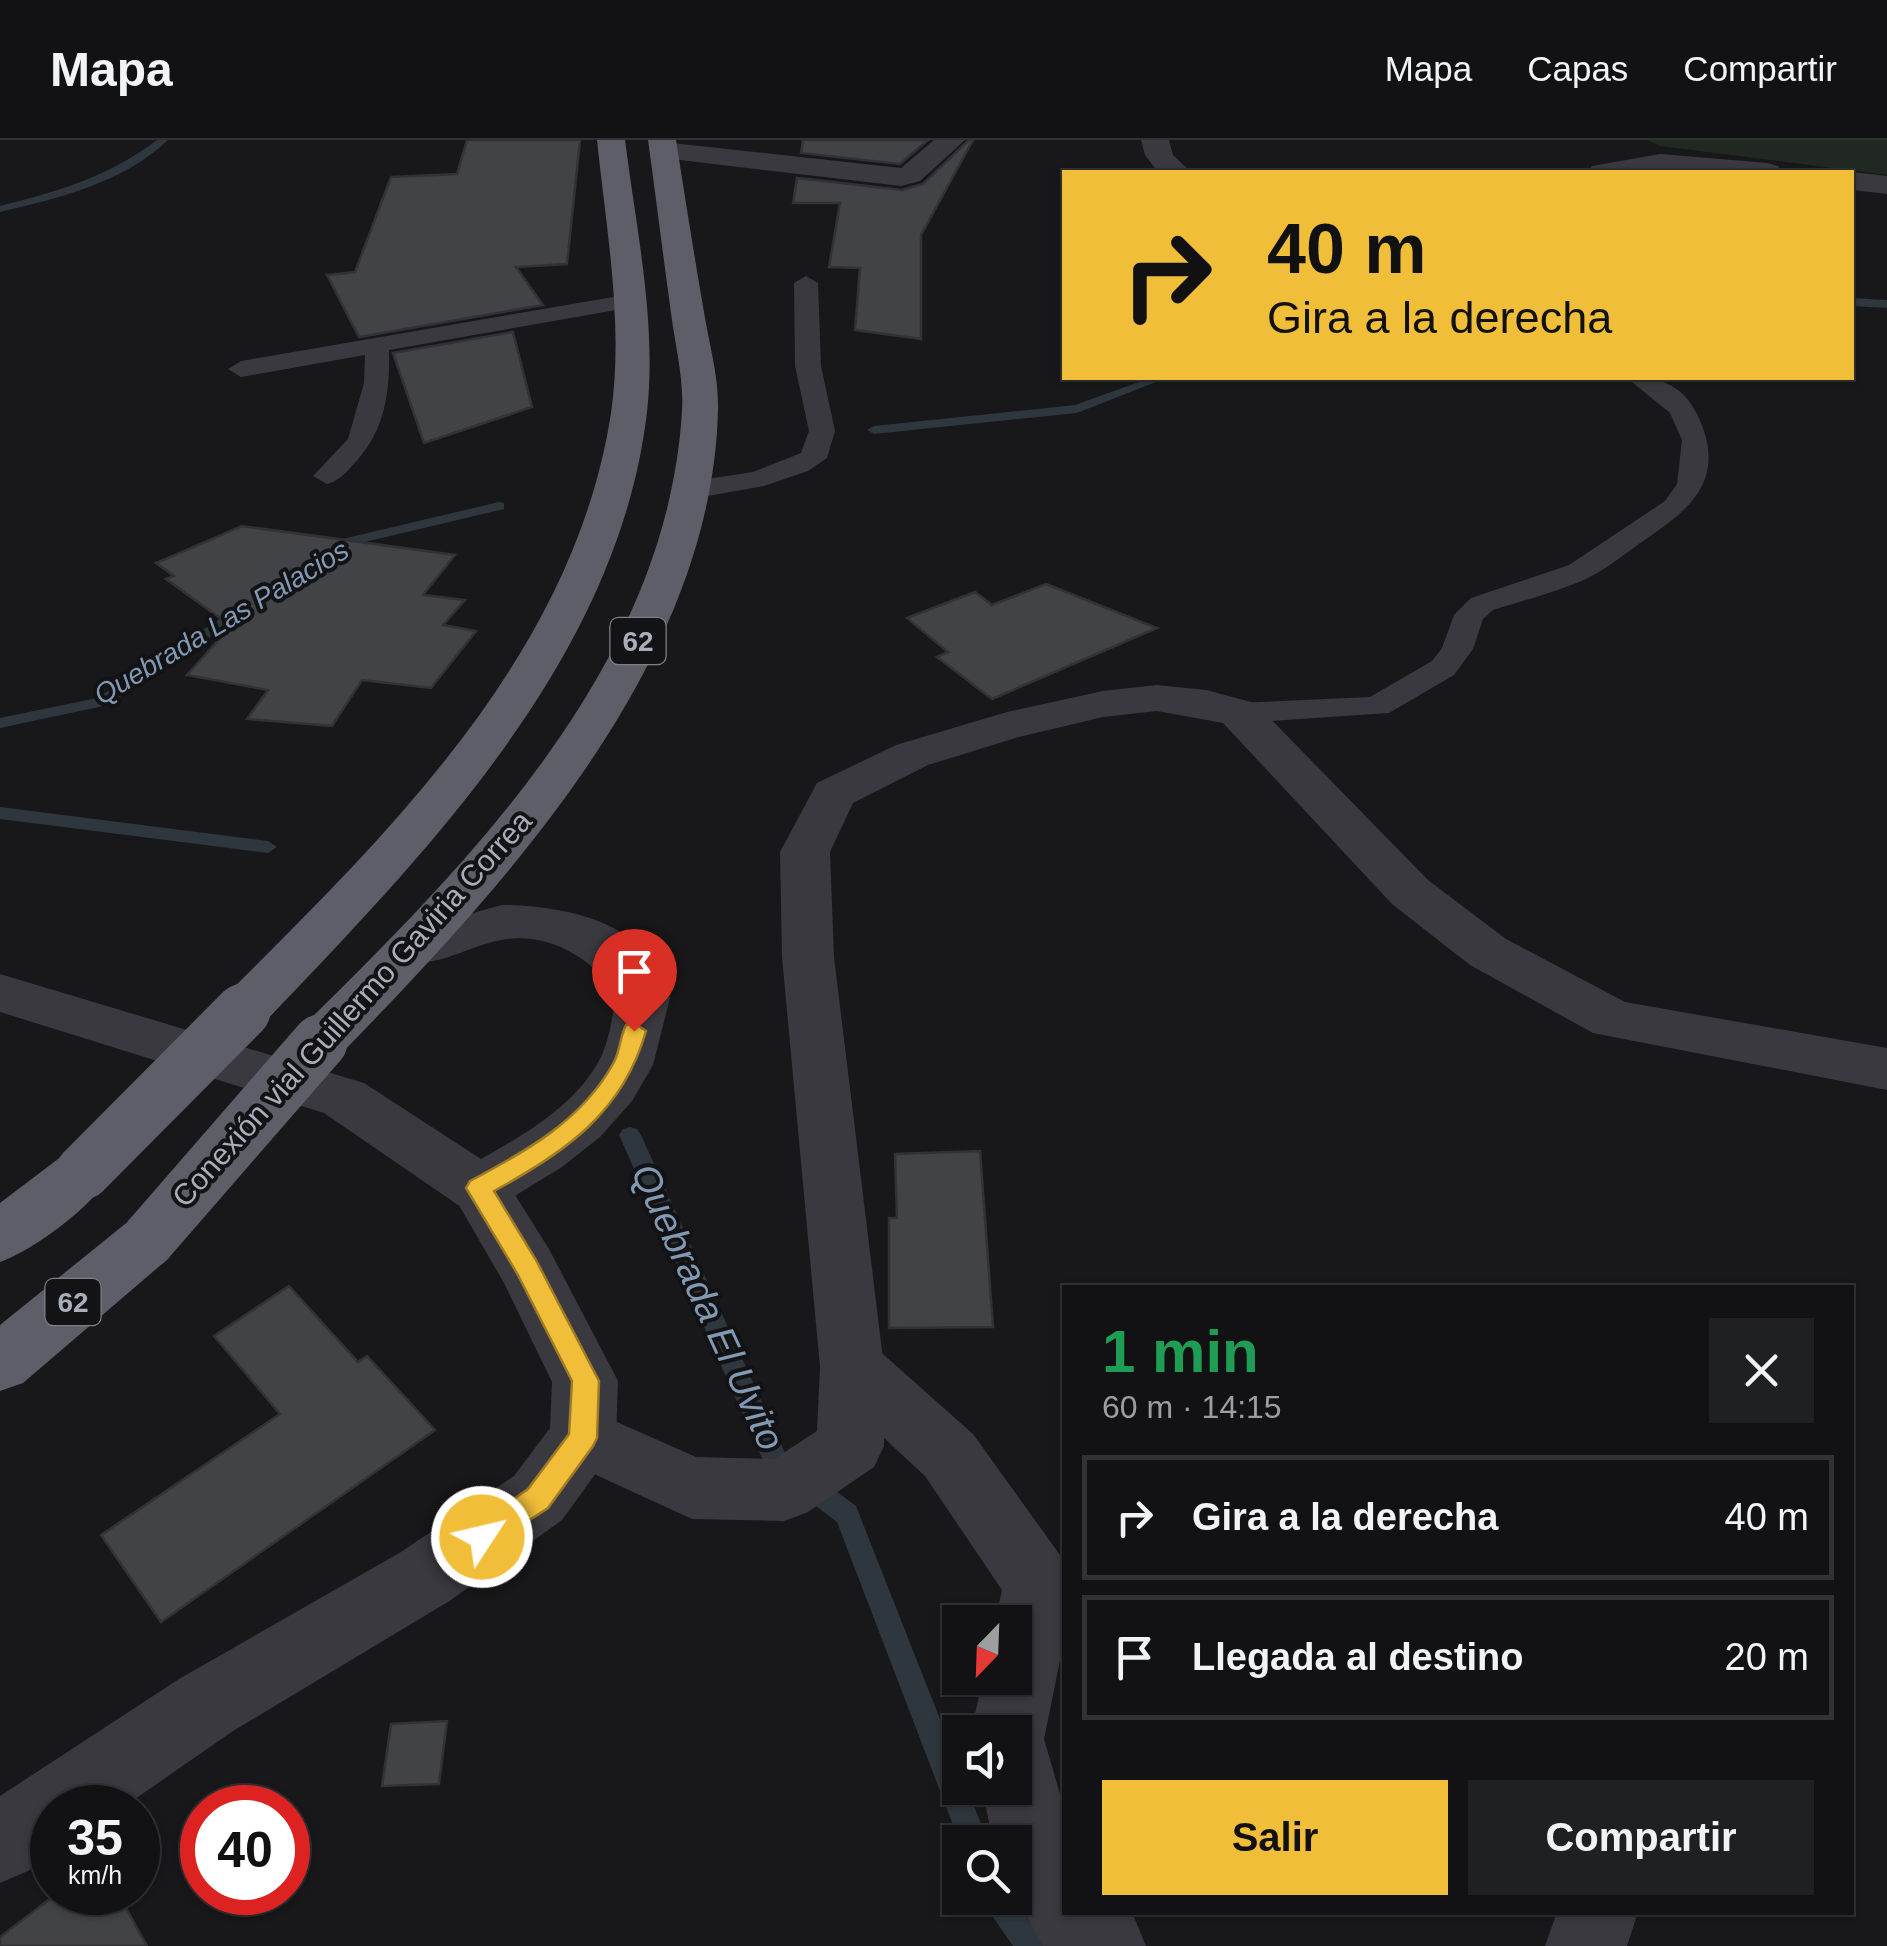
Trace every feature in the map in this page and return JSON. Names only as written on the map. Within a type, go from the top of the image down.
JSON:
[{"type":"highway","name":"62","points":[[0,1237],[82,1172],[356,897],[444,793],[512,700],[562,616],[596,541],[618,473],[629,412],[625,302],[611,140]]},
{"type":"highway","name":"Conexión vial Guillermo Gaviria Correa","points":[[0,1363],[147,1240],[320,1042],[414,948],[514,832],[588,727],[642,634],[675,550],[691,489],[700,409],[662,145]]},
{"type":"street","points":[[662,145],[902,177],[950,140]]},
{"type":"street","points":[[1155,140],[1155,151],[1173,170]]},
{"type":"street","points":[[1615,170],[1660,163],[1744,170]]},
{"type":"street","points":[[1854,181],[1887,185]]},
{"type":"street","points":[[583,1438],[692,1488],[799,1480],[850,1446],[852,1367],[808,957],[805,852],[834,794],[912,754],[1007,726],[1103,704],[1157,698],[1206,703],[1239,713],[1266,736],[1410,892],[1488,952],[1612,1018],[1887,1069]]},
{"type":"street","points":[[414,948],[436,946],[489,924],[524,921],[562,929],[617,955],[644,998],[625,1064],[584,1117],[546,1152],[479,1188]]},
{"type":"street","points":[[0,993],[344,1098],[479,1188],[527,1268],[585,1381],[583,1438],[538,1498],[426,1576],[206,1706],[88,1785]]},
{"type":"street","points":[[852,1367],[950,1454],[1039,1584],[1012,1715]]},
{"type":"street","points":[[1025,1805],[1036,1857],[1062,1900]]},
{"type":"street","points":[[0,1843],[30,1823]]},
{"type":"street","points":[[1072,1915],[1077,1925],[1105,1946]]},
{"type":"street","points":[[1586,1946],[1597,1915]]},
{"type":"lane","points":[[691,489],[752,483],[784,474],[813,458],[822,431],[808,366],[806,283]]},
{"type":"lane","points":[[241,369],[625,302]]},
{"type":"lane","points":[[327,476],[361,441],[377,383],[377,346]]},
{"type":"lane","points":[[1239,713],[1377,706],[1444,668],[1457,650],[1470,615],[1482,604],[1579,571],[1675,508],[1691,484],[1694,440],[1682,410],[1659,388],[1644,380]]},
{"type":"shaded area","points":[[1647,140],[1887,140],[1887,175],[1854,170],[1660,146]]},
{"type":"building","points":[[467,140],[580,140],[567,264],[516,267],[543,305],[359,337],[327,275],[355,272],[391,177],[457,174]]},
{"type":"building","points":[[803,140],[928,140],[900,164],[801,153]]},
{"type":"building","points":[[973,140],[921,235],[921,339],[855,330],[860,268],[829,267],[840,203],[793,203],[797,178],[902,190],[923,184]]},
{"type":"building","points":[[513,332],[532,407],[424,443],[393,353]]},
{"type":"building","points":[[242,526],[455,555],[423,595],[465,600],[443,625],[476,631],[431,688],[362,680],[332,726],[247,719],[268,690],[187,675],[231,626],[166,579],[174,576],[156,563]]},
{"type":"building","points":[[1046,584],[1157,628],[992,699],[937,657],[948,652],[907,618],[975,592],[992,605]]},
{"type":"building","points":[[980,1151],[993,1327],[889,1328],[889,1218],[897,1218],[895,1154]]},
{"type":"building","points":[[289,1286],[358,1362],[367,1356],[435,1430],[161,1622],[101,1535],[280,1414],[214,1336]]},
{"type":"building","points":[[447,1721],[439,1784],[382,1786],[391,1724]]},
{"type":"building","points":[[30,1914],[130,1915],[147,1946],[0,1946],[0,1937]]},
{"type":"waterway","points":[[0,209],[65,192],[106,176],[163,140]]},
{"type":"waterway","name":"Quebrada Las Palacios","points":[[1854,302],[1887,304]]},
{"type":"waterway","name":"Quebrada Las Palacios","points":[[874,430],[1077,409],[1155,380]]},
{"type":"waterway","name":"Quebrada Las Palacios","points":[[328,552],[343,543],[499,506]]},
{"type":"waterway","name":"Quebrada Las Palacios","points":[[0,723],[102,702],[246,607]]},
{"type":"waterway","name":"Quebrada El Uvito","points":[[0,813],[268,847]]},
{"type":"waterway","name":"Quebrada El Uvito","points":[[630,1135],[776,1461],[847,1514],[967,1825]]},
{"type":"waterway","name":"Quebrada El Uvito","points":[[1008,1915],[1031,1946]]},
{"type":"route","points":[[482,1537],[538,1498],[583,1438],[585,1381],[527,1268],[479,1188],[546,1152],[584,1117],[625,1064],[634,1031]]}]
